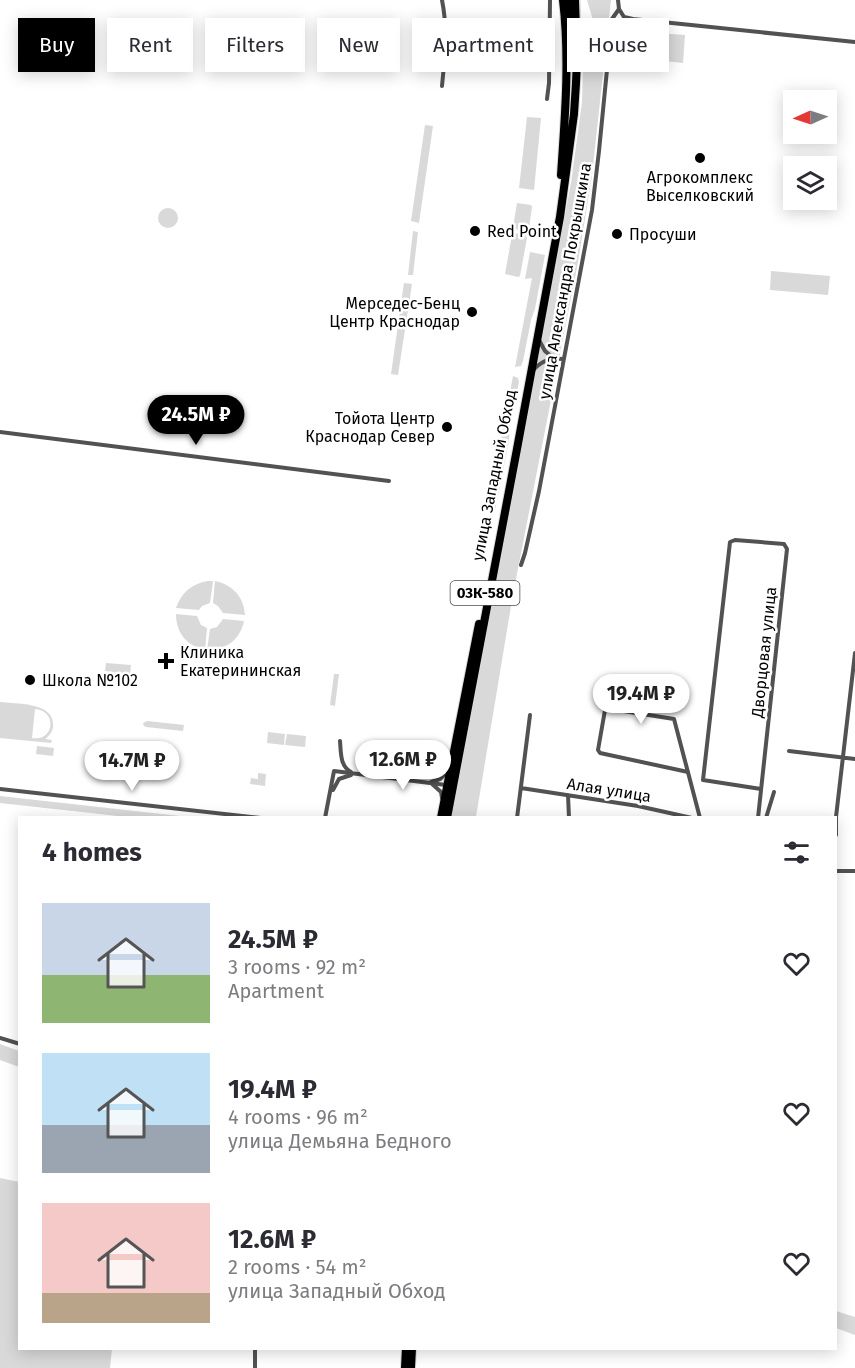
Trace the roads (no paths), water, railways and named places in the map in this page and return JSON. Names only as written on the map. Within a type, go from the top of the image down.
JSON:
[{"type":"highway","name":"улица Западный Обход","points":[[447,816],[450,785],[470,669],[510,471],[561,177],[565,122],[566,44],[563,0]]},
{"type":"highway","name":"улица Западный Обход","points":[[441,816],[450,785],[560,217],[574,114],[577,60],[574,0]]},
{"type":"highway","points":[[405,1350],[405,1368]]},
{"type":"highway","points":[[411,1368],[412,1350]]},
{"type":"street","points":[[442,0],[447,35],[442,86]]},
{"type":"street","points":[[547,99],[550,0]]},
{"type":"street","name":"улица Александра Покрышкина","points":[[521,565],[539,491],[592,210],[612,19],[619,9],[618,0]]},
{"type":"street","points":[[619,9],[624,17],[633,19],[855,42]]},
{"type":"street","points":[[537,336],[542,347],[553,358]]},
{"type":"street","points":[[530,376],[543,361],[553,358],[563,359]]},
{"type":"street","points":[[0,432],[389,481]]},
{"type":"street","name":"Дворцовая улица","points":[[758,816],[787,549],[784,544],[735,540],[730,542],[703,780],[761,789]]},
{"type":"street","points":[[836,816],[855,653]]},
{"type":"street","points":[[430,783],[444,777],[448,770],[464,685],[470,669]]},
{"type":"street","points":[[688,772],[600,753],[598,750],[605,710],[674,719],[688,772],[699,816]]},
{"type":"street","points":[[517,816],[531,714]]},
{"type":"street","points":[[340,741],[343,765],[355,773]]},
{"type":"street","points":[[789,751],[855,759]]},
{"type":"street","points":[[325,816],[334,771],[450,785]]},
{"type":"street","points":[[330,794],[339,779],[355,773]]},
{"type":"street","points":[[430,783],[439,790],[442,796],[440,816]]},
{"type":"street","name":"Алая улица","points":[[522,788],[638,806],[683,816]]},
{"type":"street","points":[[0,789],[243,816]]},
{"type":"street","points":[[767,816],[774,792]]},
{"type":"street","points":[[568,795],[569,816]]},
{"type":"street","points":[[837,871],[855,871]]},
{"type":"street","points":[[0,1038],[18,1043]]},
{"type":"street","points":[[255,1350],[255,1368]]},
{"type":"place","name":"Агрокомплекс Выселковский","points":[[700,158]]},
{"type":"place","name":"Red Point","points":[[475,231]]},
{"type":"place","name":"Просуши","points":[[617,234]]},
{"type":"place","name":"Мерседес-Бенц Центр Краснодар","points":[[472,312]]},
{"type":"place","name":"Тойота Центр Краснодар Север","points":[[447,427]]},
{"type":"place","name":"Клиника Екатерининская","points":[[166,661]]},
{"type":"place","name":"Школа №102","points":[[30,680]]}]
